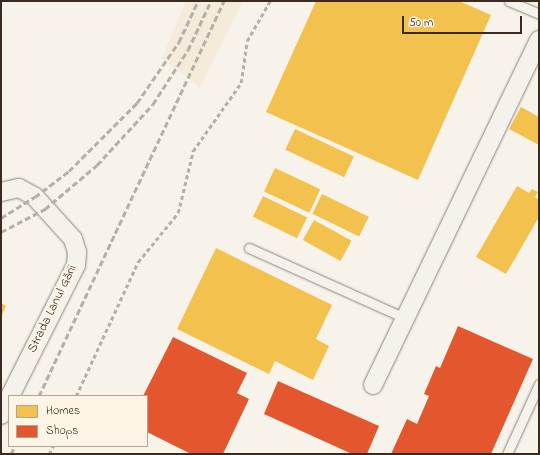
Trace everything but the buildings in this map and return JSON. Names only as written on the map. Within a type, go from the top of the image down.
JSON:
[{"type":"street","points":[[373,385],[539,40]]},
{"type":"street","name":"Strada Lanul Gării","points":[[1,192],[18,188],[35,197],[73,239],[77,252],[76,265],[11,395]]},
{"type":"street","points":[[1,415],[8,401]]},
{"type":"lane","points":[[509,1],[539,14]]},
{"type":"lane","points":[[249,248],[405,318]]},
{"type":"lane","points":[[507,454],[539,384]]},
{"type":"path","points":[[76,395],[138,262],[178,213],[194,151],[241,83],[247,41],[270,1]]},
{"type":"shaded area","points":[[186,1],[243,1],[200,88],[162,58]]},
{"type":"railway","points":[[1,218],[35,197],[69,171],[137,103],[179,42],[198,1]]},
{"type":"railway","points":[[1,232],[45,209],[97,165],[153,104],[188,50],[211,1]]},
{"type":"railway","points":[[39,395],[224,1]]},
{"type":"railway","points":[[11,454],[14,447]]}]
